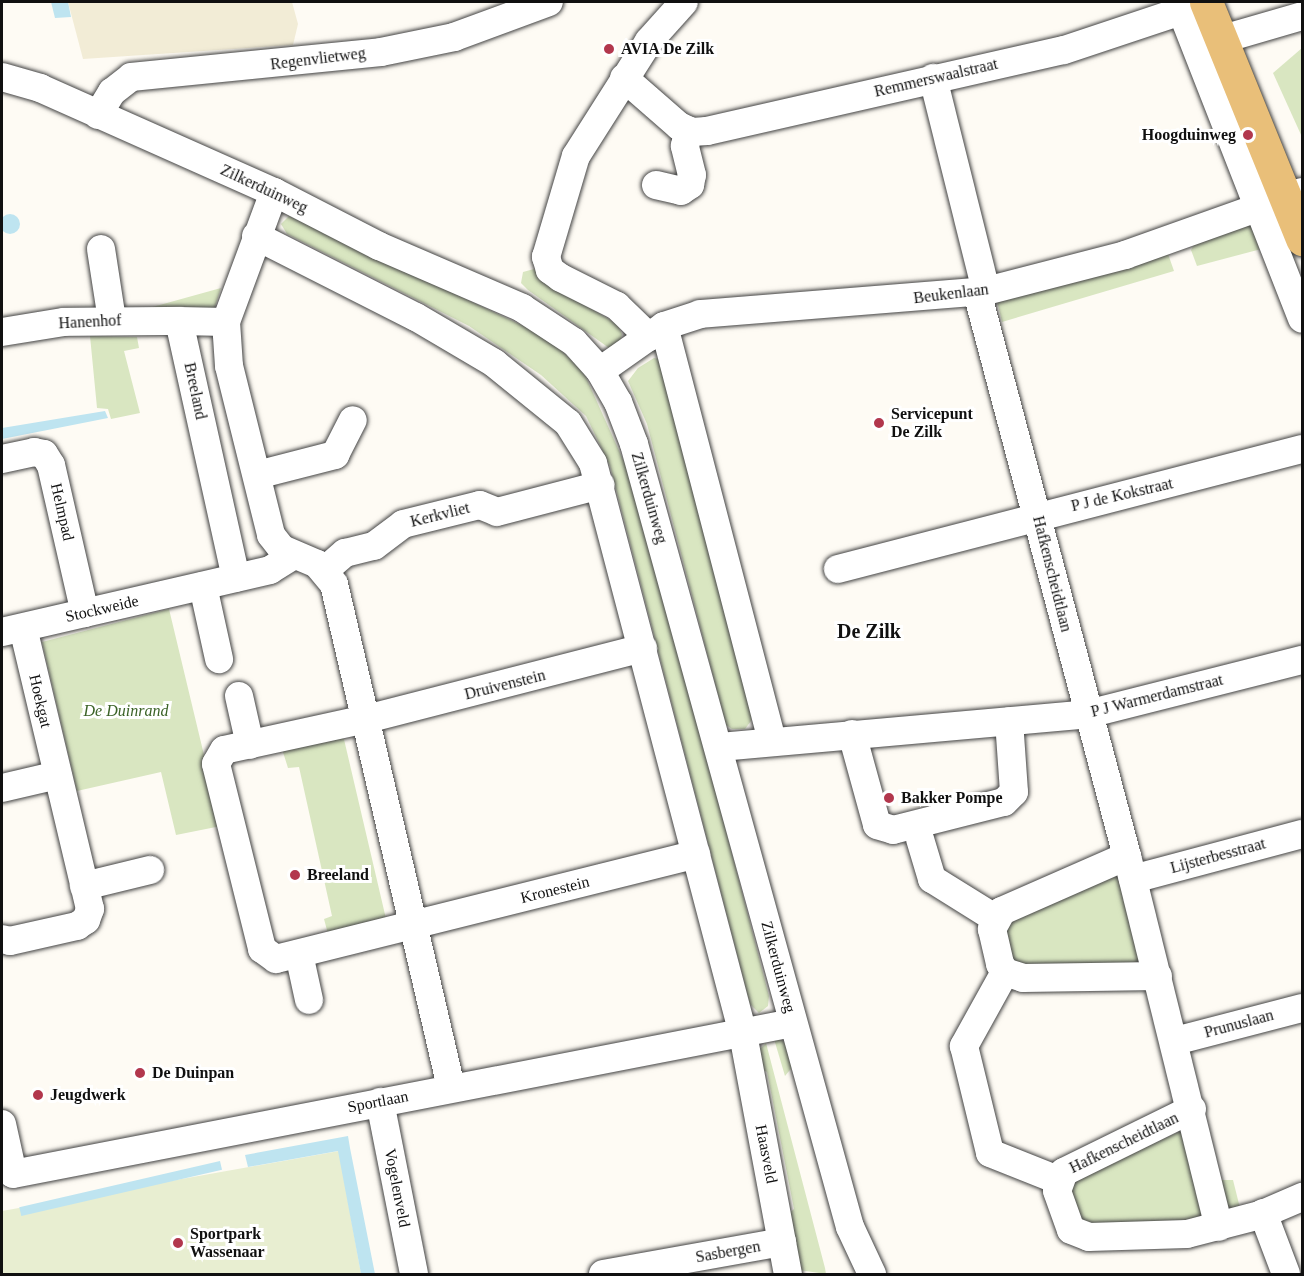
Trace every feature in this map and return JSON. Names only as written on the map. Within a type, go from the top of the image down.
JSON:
[{"type":"main road","points":[[1224,2],[1230,36],[1293,209]]},
{"type":"main road","points":[[1188,5],[1230,36]]},
{"type":"street","name":"Regenvlietweg","points":[[98,116],[112,92],[131,77],[381,52],[454,37],[549,2]]},
{"type":"street","points":[[684,2],[649,41],[576,156],[546,257],[550,270],[561,278],[617,306],[657,332],[772,741]]},
{"type":"street","points":[[1188,5],[1293,209],[1302,319]]},
{"type":"street","name":"Remmerswaalstraat","points":[[688,130],[707,131],[1064,50],[1188,5]]},
{"type":"street","points":[[1230,36],[1302,16]]},
{"type":"street","name":"Zilkerduinweg","points":[[2,77],[40,88],[98,116],[274,192],[379,246],[522,308],[573,342],[600,371],[618,402],[634,444],[720,747],[850,1227],[872,1275]]},
{"type":"street","points":[[624,78],[688,130],[685,146],[692,175],[690,185],[681,191],[656,185]]},
{"type":"street","name":"Hafkenscheidtlaan","points":[[933,78],[982,292],[1037,515],[1130,867],[1220,1227],[1187,1234],[1079,1235],[1065,1222],[1058,1180]]},
{"type":"street","points":[[274,192],[226,322],[229,366],[271,535],[282,549],[324,571],[334,584],[451,1087]]},
{"type":"street","name":"Beukenlaan","points":[[600,371],[657,332],[700,314],[982,292],[1293,209]]},
{"type":"street","points":[[256,236],[416,316],[502,369],[568,423],[593,463],[601,485],[743,1034]]},
{"type":"street","points":[[101,249],[112,320]]},
{"type":"street","points":[[179,321],[226,322]]},
{"type":"street","name":"Hanenhof","points":[[2,332],[64,322],[179,321]]},
{"type":"street","name":"Breeland","points":[[179,321],[236,578]]},
{"type":"street","points":[[257,475],[335,455],[353,420]]},
{"type":"street","name":"P J de Kokstraat","points":[[838,568],[1037,515],[1302,449]]},
{"type":"street","name":"Helmpad","points":[[2,459],[34,452],[44,454],[51,465],[85,613]]},
{"type":"street","name":"Kerkvliet","points":[[324,571],[345,553],[374,546],[403,524],[480,505],[497,512],[601,485]]},
{"type":"street","points":[[219,659],[203,586],[270,570],[294,555]]},
{"type":"street","name":"Stockweide","points":[[12,630],[203,586]]},
{"type":"street","name":"Hoekgat","points":[[2,939],[10,941],[77,926],[86,920],[90,909],[58,775],[12,630]]},
{"type":"street","name":"Druivenstein","points":[[366,719],[643,648]]},
{"type":"street","name":"P J Warmerdamstraat","points":[[720,747],[1088,714],[1302,660]]},
{"type":"street","points":[[239,696],[250,745]]},
{"type":"street","points":[[366,719],[224,750],[216,764],[262,949],[276,959],[414,926]]},
{"type":"street","points":[[852,734],[877,825],[893,830],[1004,802],[1014,792],[1009,721]]},
{"type":"street","points":[[2,788],[58,775]]},
{"type":"street","name":"Lijsterbesstraat","points":[[1130,867],[1302,834]]},
{"type":"street","points":[[920,838],[932,879],[996,919]]},
{"type":"street","name":"Kronestein","points":[[414,926],[696,854]]},
{"type":"street","points":[[1130,867],[1010,906],[996,919],[992,929],[1005,972],[1023,978],[1158,976]]},
{"type":"street","points":[[84,886],[150,870]]},
{"type":"street","points":[[298,954],[309,1000]]},
{"type":"street","name":"Hafkenscheidtlaan","points":[[1005,972],[963,1046],[990,1153],[1058,1180]]},
{"type":"street","name":"Prunuslaan","points":[[1174,1041],[1302,1008]]},
{"type":"street","name":"Sportlaan","points":[[2,1124],[13,1174],[451,1087],[793,1023]]},
{"type":"street","name":"Haasveld","points":[[743,1034],[788,1275]]},
{"type":"street","name":"Vogelenveld","points":[[380,1102],[414,1275]]},
{"type":"street","name":"Hafkenscheidtlaan","points":[[1058,1180],[1072,1166],[1192,1109]]},
{"type":"street","points":[[1220,1227],[1302,1197]]},
{"type":"street","points":[[1263,1213],[1286,1275]]},
{"type":"street","name":"Sasbergen","points":[[603,1275],[782,1242]]},
{"type":"shaded area","points":[[68,2],[292,2],[298,24],[293,45],[83,59]]},
{"type":"green space","points":[[1302,48],[1302,137],[1273,73]]},
{"type":"green space","points":[[289,216],[532,330],[558,347],[584,373],[626,466],[677,642],[769,996],[768,1006],[759,1013],[750,1004],[610,466],[586,416],[541,375],[469,326],[287,234],[281,224]]},
{"type":"green space","points":[[1250,225],[1265,248],[1197,266],[1191,250],[1195,243]]},
{"type":"green space","points":[[1167,251],[1174,271],[1002,322],[996,297]]},
{"type":"green space","points":[[534,269],[547,283],[617,324],[622,334],[620,345],[609,348],[528,290],[521,283],[523,272]]},
{"type":"green space","points":[[221,288],[214,310],[138,311]]},
{"type":"green space","points":[[90,336],[137,337],[139,348],[124,351],[140,413],[111,419],[108,409],[97,408]]},
{"type":"green space","points":[[654,358],[664,360],[753,709],[751,721],[745,729],[732,729],[726,725],[647,424],[628,381],[638,368]]},
{"type":"green space","name":"De Duinrand","points":[[169,609],[221,826],[176,835],[161,772],[77,791],[42,642]]},
{"type":"green space","points":[[343,735],[387,923],[328,934],[324,919],[332,916],[299,767],[288,768],[282,749]]},
{"type":"green space","points":[[1115,875],[1119,876],[1142,959],[1137,963],[1014,964],[1003,927],[1009,919]]},
{"type":"green space","points":[[774,1039],[782,1040],[789,1048],[794,1065],[785,1076]]},
{"type":"green space","points":[[766,1043],[826,1274],[799,1270],[788,1214],[794,1209],[767,1072],[759,1067],[757,1052]]},
{"type":"green space","points":[[1185,1129],[1205,1220],[1084,1226],[1068,1183]]},
{"type":"green space","name":"Sportpark Wassenaar","points":[[339,1151],[361,1274],[2,1274],[2,1211]]},
{"type":"green space","points":[[1217,1180],[1233,1180],[1240,1208],[1229,1210]]},
{"type":"water","points":[[51,2],[68,2],[71,17],[55,18]]},
{"type":"water","points":[[10,214],[17,217],[20,224],[17,231],[10,234],[3,231],[0,224],[3,217]]},
{"type":"water","points":[[105,411],[108,418],[2,439],[2,428]]},
{"type":"water","points":[[348,1136],[375,1274],[361,1274],[338,1151],[248,1167],[245,1155]]},
{"type":"water","points":[[220,1161],[222,1170],[21,1216],[19,1207]]},
{"type":"place","name":"AVIA De Zilk","points":[[609,49]]},
{"type":"place","name":"Hoogduinweg","points":[[1248,135]]},
{"type":"place","name":"Servicepunt De Zilk","points":[[879,423]]},
{"type":"place","name":"Bakker Pompe","points":[[889,798]]},
{"type":"place","name":"Breeland","points":[[295,875]]},
{"type":"place","name":"De Duinpan","points":[[140,1073]]},
{"type":"place","name":"Jeugdwerk","points":[[38,1095]]},
{"type":"place","name":"Sportpark Wassenaar","points":[[178,1243]]},
{"type":"district","name":"De Zilk","points":[[869,631]]}]
